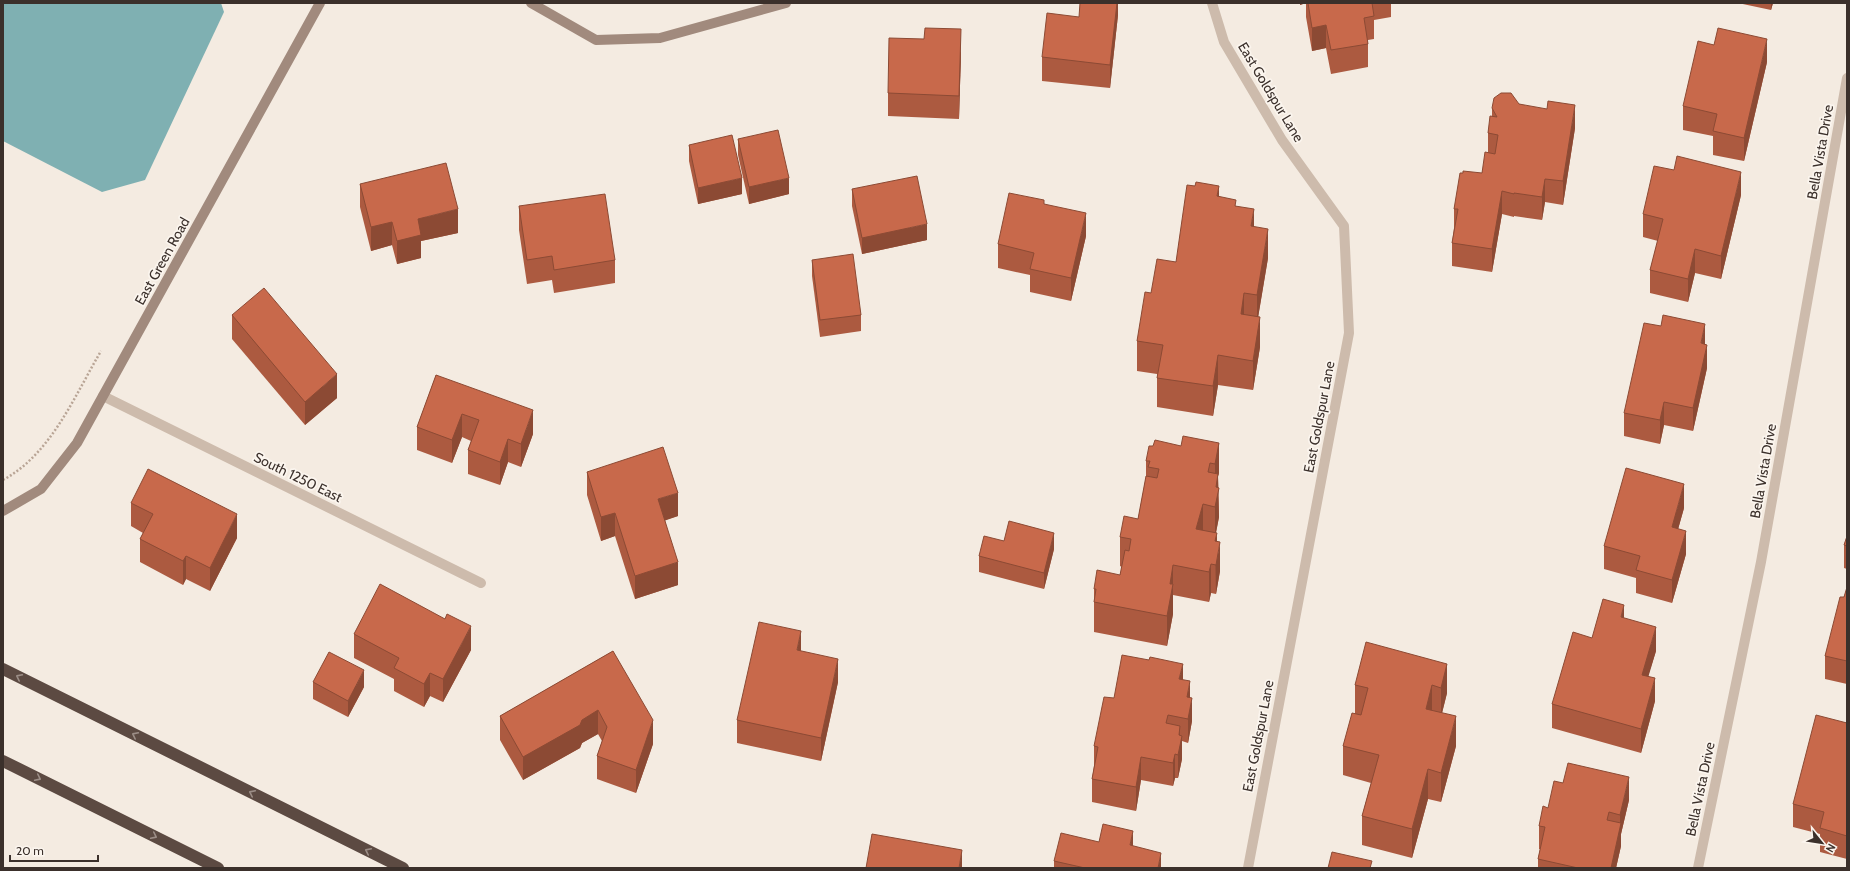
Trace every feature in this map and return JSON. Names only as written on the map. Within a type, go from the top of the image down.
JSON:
[{"type":"highway","points":[[3,669],[403,868]]},
{"type":"highway","points":[[3,761],[218,868]]},
{"type":"street","name":"East Green Road","points":[[3,511],[41,489],[77,443],[320,3]]},
{"type":"street","points":[[531,3],[596,40],[660,38],[786,3]]},
{"type":"street","name":"East Goldspur Lane","points":[[1212,3],[1224,42],[1282,140],[1344,226],[1349,325],[1348,340],[1248,868]]},
{"type":"street","name":"Bella Vista Drive","points":[[1698,868],[1761,562],[1847,78]]},
{"type":"street","name":"South 1250 East","points":[[103,396],[481,583]]},
{"type":"path","points":[[3,480],[15,474],[31,460],[48,440],[101,351]]},
{"type":"water","points":[[3,3],[221,3],[224,12],[145,180],[102,192],[3,141]]},
{"type":"building","points":[[1080,3],[1117,3],[1110,65],[1042,57],[1047,13],[1079,17]]},
{"type":"building","points":[[1308,3],[1372,3],[1374,16],[1364,18],[1368,44],[1331,50],[1326,25],[1312,28]]},
{"type":"building","points":[[925,28],[961,29],[959,96],[888,93],[889,38],[924,39]]},
{"type":"building","points":[[1718,28],[1767,39],[1744,138],[1713,131],[1717,114],[1683,106],[1698,41],[1714,45]]},
{"type":"building","points":[[1501,93],[1511,93],[1519,104],[1547,109],[1548,101],[1575,105],[1563,181],[1545,179],[1542,197],[1502,191],[1492,249],[1452,243],[1458,209],[1454,209],[1460,173],[1463,173],[1463,171],[1482,173],[1485,152],[1495,154],[1498,135],[1488,133],[1490,116],[1497,117],[1492,108],[1494,98]]},
{"type":"building","points":[[778,130],[789,178],[749,187],[738,139]]},
{"type":"building","points":[[732,135],[742,178],[698,188],[689,145]]},
{"type":"building","points":[[1677,156],[1741,172],[1721,256],[1695,249],[1688,279],[1650,270],[1663,219],[1643,214],[1654,166],[1674,170]]},
{"type":"building","points":[[446,163],[458,209],[418,219],[421,235],[397,241],[392,222],[371,227],[360,184]]},
{"type":"building","points":[[917,176],[927,224],[862,238],[852,189]]},
{"type":"building","points":[[1196,182],[1219,186],[1217,196],[1236,200],[1235,206],[1254,209],[1251,226],[1268,229],[1257,295],[1244,293],[1241,314],[1260,317],[1253,361],[1218,355],[1213,386],[1157,378],[1163,345],[1137,341],[1145,292],[1151,293],[1157,259],[1176,262],[1187,185],[1195,186]]},
{"type":"building","points":[[1009,193],[1044,200],[1044,204],[1086,213],[1071,278],[1030,269],[1034,253],[998,244]]},
{"type":"building","points":[[605,194],[615,260],[554,270],[552,256],[527,260],[519,206]]},
{"type":"building","points":[[853,254],[861,315],[820,320],[812,260]]},
{"type":"building","points":[[264,288],[337,374],[305,402],[232,315]]},
{"type":"building","points":[[1663,315],[1705,324],[1701,343],[1707,345],[1693,408],[1664,402],[1660,420],[1624,413],[1644,323],[1661,326]]},
{"type":"building","points":[[436,375],[533,410],[521,444],[508,439],[500,462],[468,450],[479,420],[462,414],[452,440],[417,427]]},
{"type":"building","points":[[1183,436],[1219,443],[1215,464],[1210,463],[1208,472],[1218,474],[1216,487],[1219,488],[1215,507],[1203,504],[1196,529],[1217,533],[1215,541],[1220,542],[1216,565],[1211,564],[1209,572],[1173,565],[1170,584],[1173,584],[1167,616],[1094,602],[1096,589],[1094,589],[1097,570],[1120,575],[1125,550],[1129,551],[1131,539],[1120,537],[1124,516],[1138,519],[1146,476],[1157,478],[1159,469],[1148,467],[1150,461],[1146,461],[1149,446],[1153,446],[1155,440],[1181,446]]},
{"type":"building","points":[[663,447],[678,493],[658,499],[678,562],[635,576],[615,513],[601,517],[587,472]]},
{"type":"building","points":[[1626,468],[1684,484],[1672,527],[1686,531],[1672,580],[1636,570],[1640,556],[1604,546]]},
{"type":"building","points":[[148,469],[237,514],[210,568],[186,556],[183,561],[140,539],[153,514],[131,503]]},
{"type":"building","points":[[1009,521],[1054,533],[1044,573],[979,556],[984,536],[1004,541]]},
{"type":"building","points":[[1847,536],[1847,546],[1844,545]]},
{"type":"building","points":[[380,584],[445,619],[447,614],[471,626],[443,679],[430,673],[424,684],[394,668],[399,658],[354,634]]},
{"type":"building","points":[[1847,587],[1847,661],[1825,656],[1840,597],[1844,597]]},
{"type":"building","points":[[1603,599],[1624,605],[1621,617],[1656,627],[1642,675],[1655,678],[1641,729],[1552,704],[1573,632],[1592,638]]},
{"type":"building","points":[[759,622],[801,631],[797,650],[838,659],[821,738],[737,720]]},
{"type":"building","points":[[1366,642],[1447,664],[1441,688],[1432,685],[1426,709],[1456,716],[1441,773],[1428,769],[1412,829],[1362,816],[1379,755],[1343,746],[1352,713],[1361,715],[1368,688],[1355,685]]},
{"type":"building","points":[[613,651],[653,720],[636,770],[597,756],[607,727],[598,710],[582,720],[580,725],[523,757],[500,716]]},
{"type":"building","points":[[329,652],[364,670],[348,701],[313,682]]},
{"type":"building","points":[[1122,655],[1149,660],[1150,657],[1183,664],[1179,679],[1190,681],[1187,697],[1192,698],[1188,719],[1168,715],[1166,723],[1180,726],[1179,735],[1182,736],[1178,755],[1175,754],[1173,763],[1141,757],[1136,787],[1092,779],[1098,747],[1094,746],[1104,697],[1114,698]]},
{"type":"building","points":[[1816,715],[1847,723],[1847,836],[1820,828],[1824,812],[1793,804]]},
{"type":"building","points":[[1568,763],[1629,777],[1620,815],[1609,812],[1607,820],[1621,823],[1611,868],[1578,868],[1538,859],[1545,827],[1539,826],[1543,806],[1548,808],[1554,781],[1563,783]]},
{"type":"building","points":[[1103,824],[1133,831],[1130,845],[1161,853],[1158,868],[1085,868],[1054,861],[1061,833],[1099,842]]},
{"type":"building","points":[[872,834],[962,850],[959,868],[866,868]]},
{"type":"building","points":[[1332,852],[1372,861],[1370,868],[1328,868]]}]
